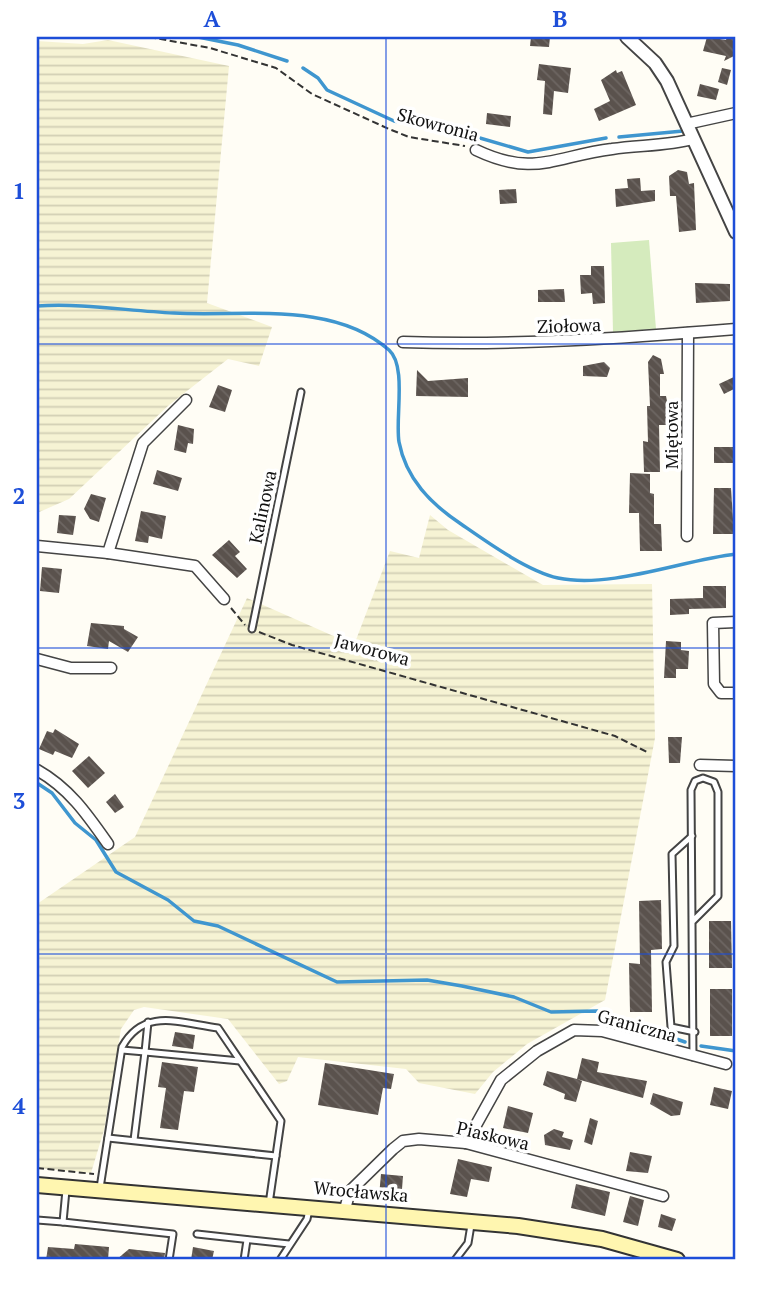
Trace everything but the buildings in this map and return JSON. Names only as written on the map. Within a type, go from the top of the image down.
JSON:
[{"type":"main road","name":"Wrocławska","points":[[37,1185],[66,1187],[101,1183],[269,1204],[472,1222],[590,1237],[677,1260]]},
{"type":"street","points":[[627,37],[661,72],[736,232]]},
{"type":"street","points":[[686,124],[736,113]]},
{"type":"street","name":"Skowronia","points":[[476,150],[512,164],[528,166],[612,149],[693,139]]},
{"type":"street","name":"Ziołowa","points":[[403,342],[478,345],[624,339],[736,329]]},
{"type":"street","name":"Miętowa","points":[[687,536],[688,333]]},
{"type":"street","points":[[108,553],[144,443],[186,400]]},
{"type":"street","points":[[37,546],[195,566],[224,599]]},
{"type":"street","points":[[736,622],[713,623],[714,684],[721,693],[736,693]]},
{"type":"street","points":[[37,659],[71,668],[111,667]]},
{"type":"street","points":[[700,765],[736,766]]},
{"type":"street","points":[[37,770],[60,785],[79,804],[108,844]]},
{"type":"street","name":"Graniczna","points":[[466,1143],[501,1080],[537,1051],[574,1030],[601,1031],[726,1064]]},
{"type":"street","name":"Piaskowa","points":[[345,1209],[350,1191],[404,1141],[466,1143],[663,1196]]},
{"type":"lane","name":"Kalinowa","points":[[252,629],[301,392]]},
{"type":"lane","points":[[693,921],[718,896],[719,792],[714,782],[703,778],[695,781],[691,790],[692,836],[693,921],[695,1032],[693,1056]]},
{"type":"lane","points":[[692,836],[672,854],[674,946],[666,962],[671,1027],[695,1032]]},
{"type":"lane","points":[[101,1183],[122,1050],[131,1031],[159,1020],[218,1028],[281,1121],[269,1204]]},
{"type":"lane","points":[[134,1140],[149,1022]]},
{"type":"lane","points":[[122,1050],[240,1061]]},
{"type":"lane","points":[[108,1138],[276,1156]]},
{"type":"lane","points":[[63,1222],[66,1187]]},
{"type":"lane","points":[[280,1260],[307,1219],[310,1207]]},
{"type":"lane","points":[[37,1220],[173,1234],[169,1260]]},
{"type":"lane","points":[[455,1260],[468,1243],[472,1222]]},
{"type":"lane","points":[[197,1234],[289,1244]]},
{"type":"lane","points":[[244,1260],[247,1240]]},
{"type":"path","name":"Skowronia","points":[[149,37],[210,48],[276,68],[312,94],[389,129],[409,137],[476,150]]},
{"type":"path","name":"Jaworowa","points":[[224,599],[245,626],[292,645],[615,736],[649,753]]},
{"type":"path","points":[[37,1168],[101,1183]]},
{"type":"shaded area","points":[[108,40],[229,66],[207,303],[272,327],[259,366],[228,359],[169,405],[69,499],[37,513],[37,41],[83,44]]},
{"type":"shaded area","points":[[430,515],[448,530],[543,585],[652,584],[655,738],[605,1000],[527,1044],[493,1072],[475,1094],[419,1083],[406,1069],[298,1057],[287,1081],[279,1084],[228,1019],[144,1007],[134,1010],[121,1029],[104,1130],[91,1173],[37,1168],[37,904],[135,837],[247,598],[354,645],[390,551],[419,558]]},
{"type":"green space","points":[[649,240],[656,329],[613,332],[611,243]]},
{"type":"waterway","points":[[198,37],[238,45],[287,61]]},
{"type":"waterway","points":[[303,68],[318,78],[327,90],[394,121],[473,136],[528,152],[606,138]]},
{"type":"waterway","points":[[619,137],[683,131]]},
{"type":"waterway","points":[[37,306],[89,306],[200,314],[286,314],[341,324],[366,334],[389,350],[394,358],[399,380],[399,442],[407,468],[421,489],[450,516],[508,555],[533,569],[558,578],[601,580],[736,554]]},
{"type":"waterway","points":[[37,783],[52,793],[75,823],[96,840],[116,872],[168,900],[194,921],[218,926],[337,982],[427,980],[462,986],[514,997],[551,1012],[597,1011],[685,1042]]},
{"type":"waterway","points":[[701,1046],[736,1051]]}]
